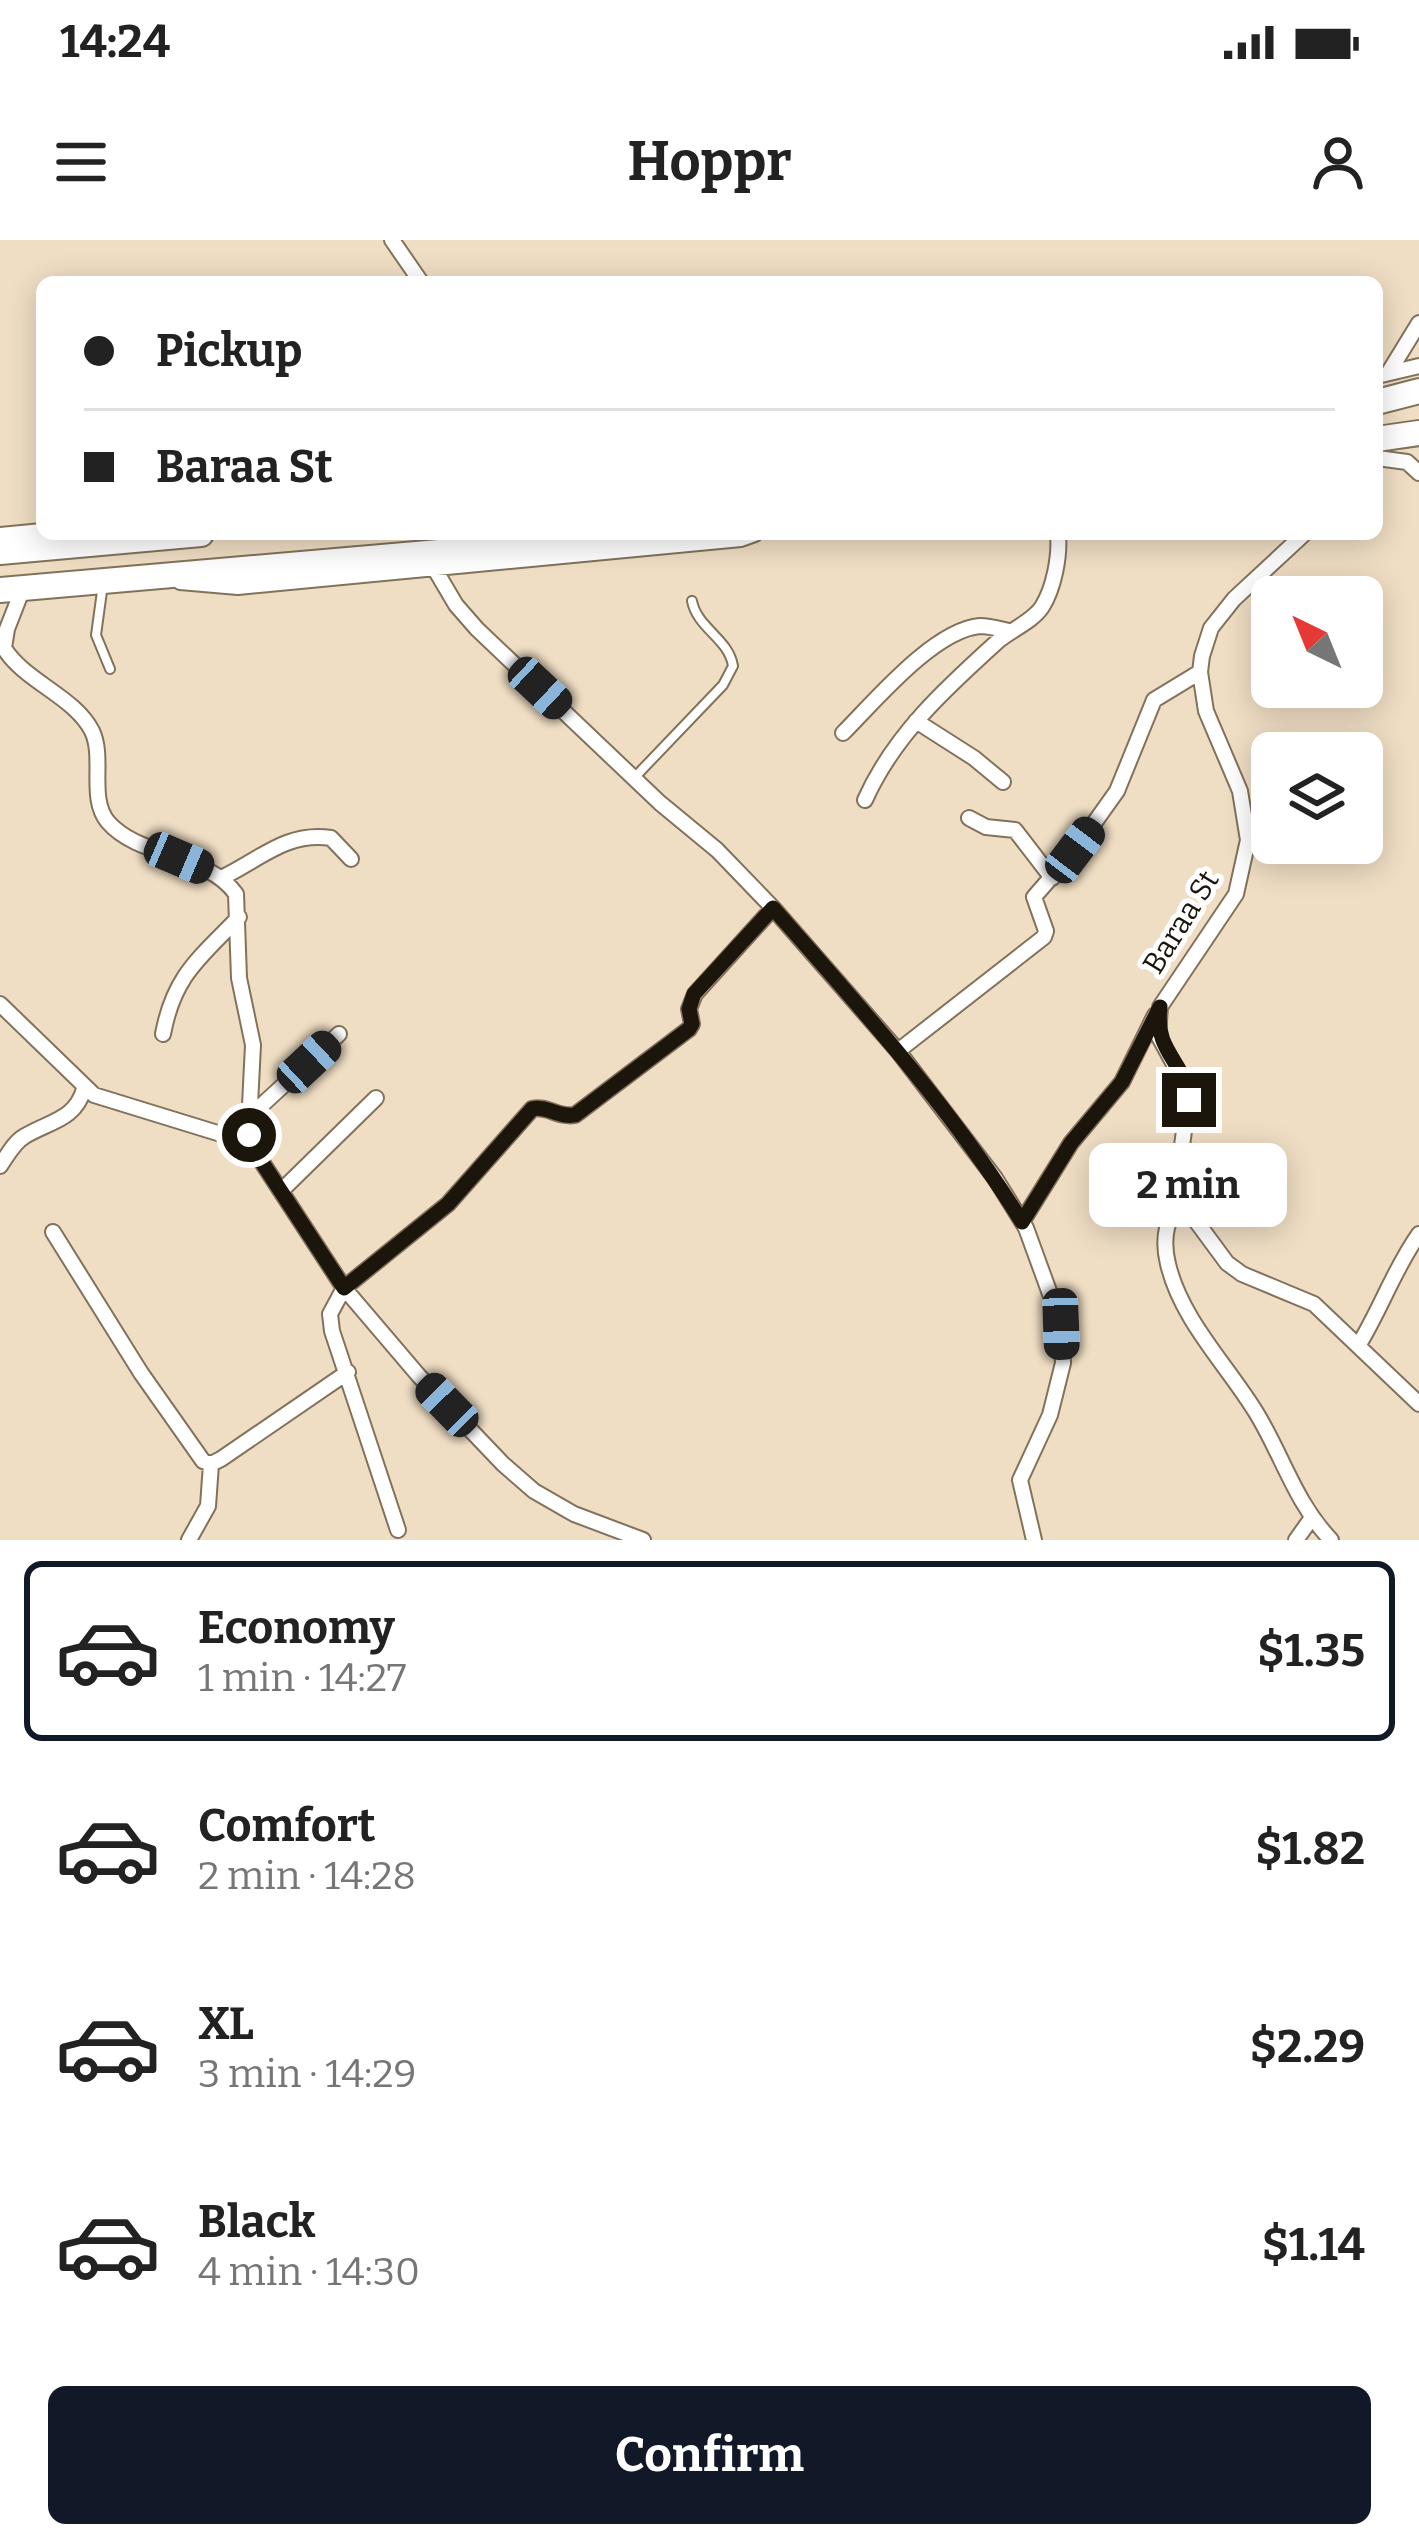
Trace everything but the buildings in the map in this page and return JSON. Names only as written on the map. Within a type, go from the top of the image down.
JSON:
[{"type":"highway","points":[[1383,400],[1419,392]]},
{"type":"highway","points":[[1383,438],[1419,433]]},
{"type":"highway","points":[[0,552],[134,540]]},
{"type":"highway","points":[[11,589],[579,540]]},
{"type":"street","points":[[392,240],[417,276]]},
{"type":"street","points":[[1383,374],[1419,323]]},
{"type":"street","points":[[1383,374],[1419,366]]},
{"type":"street","points":[[1383,459],[1407,462],[1419,473]]},
{"type":"street","points":[[0,535],[36,532]]},
{"type":"street","points":[[152,578],[238,587],[730,540]]},
{"type":"street","points":[[865,800],[876,776],[937,696],[1009,631],[1040,610],[1059,558],[1058,540]]},
{"type":"street","points":[[898,1051],[1043,937],[1046,932],[1033,901],[1117,791],[1154,700],[1199,673],[1211,628],[1234,599],[1298,540]]},
{"type":"street","points":[[434,566],[456,605],[477,629],[717,850],[773,908],[898,1051],[995,1178],[1022,1222],[1061,1324],[1063,1364],[1050,1415],[1020,1480],[1034,1540]]},
{"type":"street","points":[[11,589],[2,650],[91,730],[98,757],[100,807],[108,822],[221,878],[236,894],[239,978],[253,1046],[250,1143],[344,1288],[419,1376],[519,1480],[574,1514],[643,1540]]},
{"type":"street","points":[[843,733],[908,669],[961,632],[986,626],[1009,631]]},
{"type":"street","name":"Baraa St","points":[[1199,673],[1205,711],[1245,809],[1248,840],[1236,894],[1160,1007],[1158,1035],[1189,1093],[1179,1169],[1181,1195],[1166,1222],[1168,1266],[1180,1296],[1258,1415],[1311,1519],[1331,1540]]},
{"type":"street","points":[[916,721],[1004,782]]},
{"type":"street","points":[[969,818],[986,827],[1015,830],[1052,878]]},
{"type":"street","points":[[221,878],[270,848],[295,839],[331,838],[351,859]]},
{"type":"street","points":[[398,1530],[330,1320],[344,1288],[448,1204],[532,1109],[575,1115],[689,1029],[694,994],[773,908]]},
{"type":"street","points":[[163,1034],[169,1004],[181,980],[239,917]]},
{"type":"street","points":[[0,1004],[84,1089],[250,1143]]},
{"type":"street","points":[[1022,1222],[1071,1143],[1122,1082],[1160,1007]]},
{"type":"street","points":[[249,1117],[340,1034]]},
{"type":"street","points":[[0,1166],[22,1138],[79,1106],[84,1089]]},
{"type":"street","points":[[281,1191],[376,1099]]},
{"type":"street","points":[[1181,1195],[1227,1263],[1314,1304],[1419,1404]]},
{"type":"street","points":[[53,1232],[141,1373],[198,1455],[211,1464]]},
{"type":"street","points":[[1358,1346],[1419,1234]]},
{"type":"street","points":[[211,1464],[348,1372]]},
{"type":"street","points":[[189,1540],[208,1506],[211,1464]]},
{"type":"street","points":[[1296,1540],[1311,1519]]},
{"type":"lane","points":[[104,581],[96,635],[110,669]]},
{"type":"lane","points":[[634,778],[722,685],[733,666],[733,658],[694,613],[692,601]]},
{"type":"route","points":[[249,1135],[254,1150],[344,1288],[448,1204],[532,1109],[575,1115],[689,1029],[694,994],[773,908],[898,1051],[995,1178],[1022,1222],[1071,1143],[1122,1082],[1160,1007],[1158,1035],[1187,1085],[1189,1100]]}]
